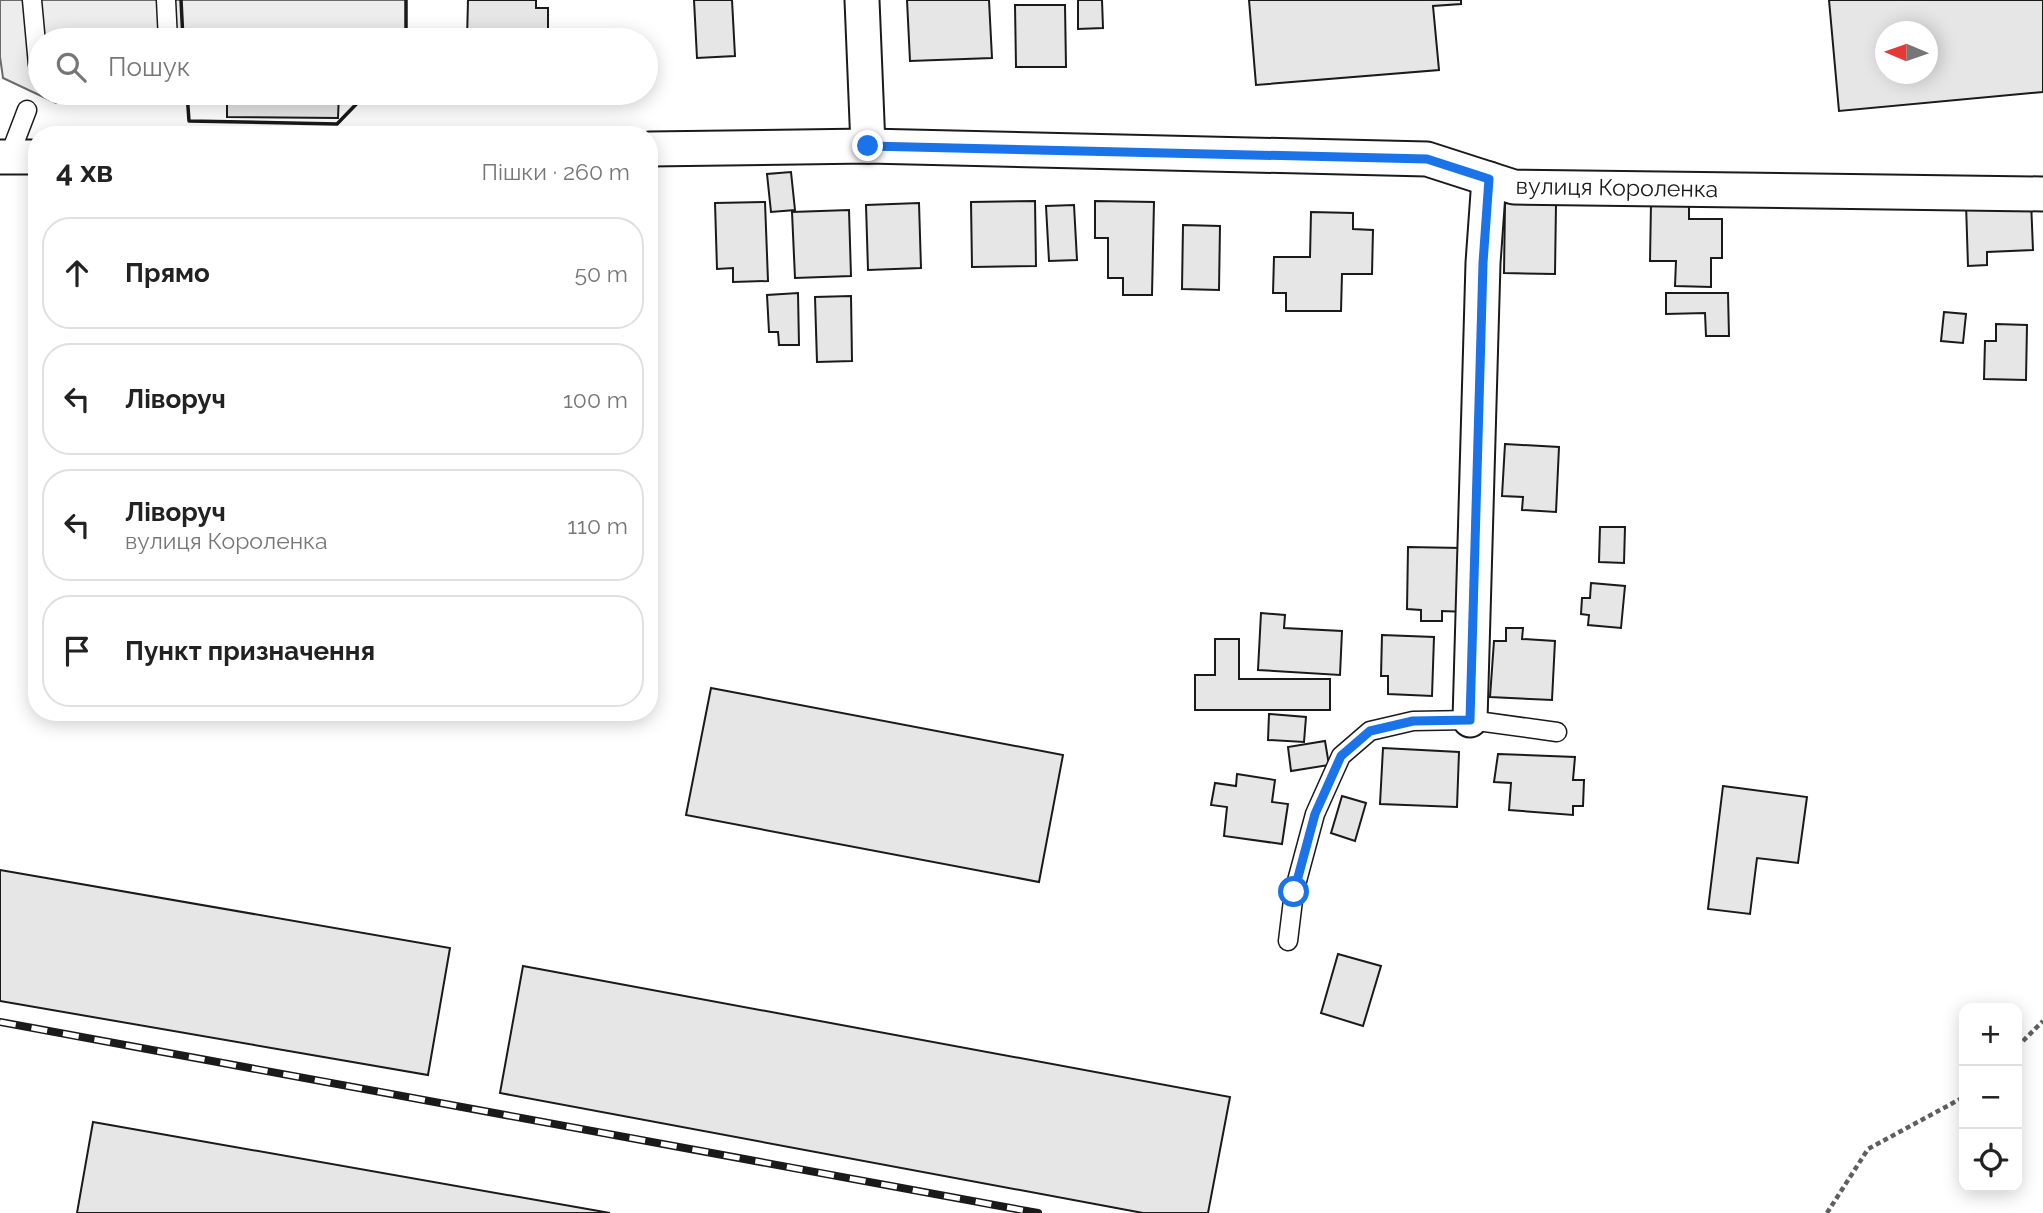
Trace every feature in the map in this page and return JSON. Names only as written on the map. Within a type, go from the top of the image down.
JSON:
[{"type":"street","points":[[862,0],[868,146]]},
{"type":"street","name":"вулиця Короленка","points":[[658,149],[868,146],[1427,159],[1514,187],[2043,194]]},
{"type":"street","points":[[1470,720],[1483,277],[1489,179]]},
{"type":"lane","points":[[32,0],[35,28]]},
{"type":"lane","points":[[166,0],[167,28]]},
{"type":"lane","points":[[15,157],[27,110]]},
{"type":"lane","points":[[1288,941],[1294,892],[1315,814],[1341,756],[1370,731],[1413,721],[1470,720],[1557,732]]},
{"type":"path","points":[[2022,1042],[2043,1021]]},
{"type":"path","points":[[1827,1213],[1868,1149],[1959,1100]]},
{"type":"shaded area","points":[[0,0],[406,0],[406,28],[28,28],[28,90],[3,78],[0,57]]},
{"type":"building","points":[[468,0],[536,0],[536,8],[548,8],[548,28],[467,28]]},
{"type":"building","points":[[694,0],[732,0],[735,56],[697,58]]},
{"type":"building","points":[[907,0],[989,0],[992,58],[910,61]]},
{"type":"building","points":[[1078,0],[1102,0],[1103,28],[1078,29]]},
{"type":"building","points":[[1249,0],[1461,0],[1461,4],[1433,6],[1439,70],[1256,85]]},
{"type":"building","points":[[1829,0],[2043,0],[2043,92],[1839,111]]},
{"type":"building","points":[[1015,5],[1065,5],[1066,67],[1016,67]]},
{"type":"building","points":[[227,105],[339,105],[338,118],[227,117]]},
{"type":"building","points":[[791,172],[795,210],[771,212],[767,174]]},
{"type":"building","points":[[1035,201],[1036,266],[972,267],[971,202]]},
{"type":"building","points":[[1095,201],[1154,202],[1152,295],[1123,295],[1123,278],[1108,278],[1108,238],[1095,238]]},
{"type":"building","points":[[2031,201],[2033,250],[1987,252],[1987,265],[1968,266],[1966,204]]},
{"type":"building","points":[[765,202],[768,281],[733,282],[733,268],[717,269],[715,203]]},
{"type":"building","points":[[919,203],[921,268],[868,270],[866,205]]},
{"type":"building","points":[[1505,203],[1556,204],[1555,274],[1504,273]]},
{"type":"building","points":[[1651,203],[1689,204],[1689,219],[1722,219],[1722,258],[1711,258],[1711,287],[1675,286],[1676,261],[1650,261]]},
{"type":"building","points":[[1074,205],[1077,260],[1049,261],[1046,206]]},
{"type":"building","points":[[849,210],[851,276],[795,278],[792,212]]},
{"type":"building","points":[[1311,212],[1353,213],[1353,229],[1373,230],[1372,274],[1342,274],[1341,311],[1286,311],[1286,293],[1273,293],[1274,257],[1310,257]]},
{"type":"building","points":[[1183,225],[1220,226],[1219,290],[1182,289]]},
{"type":"building","points":[[798,293],[799,345],[779,345],[778,332],[769,332],[767,295]]},
{"type":"building","points":[[1666,293],[1728,293],[1729,336],[1706,336],[1705,313],[1666,314]]},
{"type":"building","points":[[851,296],[852,361],[817,362],[815,297]]},
{"type":"building","points":[[1944,312],[1966,314],[1963,343],[1941,341]]},
{"type":"building","points":[[1996,324],[2027,325],[2026,380],[1984,379],[1985,341],[1996,341]]},
{"type":"building","points":[[1505,444],[1559,447],[1556,512],[1522,510],[1523,497],[1502,496]]},
{"type":"building","points":[[1600,527],[1625,527],[1624,563],[1599,562]]},
{"type":"building","points":[[1408,547],[1462,548],[1467,612],[1442,611],[1442,621],[1421,621],[1421,610],[1407,609]]},
{"type":"building","points":[[1591,583],[1625,586],[1621,628],[1588,625],[1589,615],[1581,614],[1582,598],[1590,598]]},
{"type":"building","points":[[1261,613],[1285,615],[1284,628],[1342,631],[1340,675],[1258,670]]},
{"type":"building","points":[[1506,628],[1523,628],[1522,639],[1555,641],[1552,700],[1490,697],[1494,641],[1506,641]]},
{"type":"building","points":[[1382,635],[1434,637],[1432,696],[1388,694],[1388,676],[1381,676]]},
{"type":"building","points":[[1215,639],[1239,639],[1239,679],[1330,679],[1330,710],[1195,710],[1195,675],[1215,675]]},
{"type":"building","points":[[711,688],[1063,755],[1039,882],[686,815]]},
{"type":"building","points":[[1269,714],[1306,717],[1304,742],[1268,740]]},
{"type":"building","points":[[1325,741],[1329,765],[1291,771],[1288,747]]},
{"type":"building","points":[[1383,748],[1459,752],[1457,807],[1380,804]]},
{"type":"building","points":[[1498,754],[1575,757],[1573,780],[1584,780],[1583,806],[1573,806],[1573,815],[1509,810],[1511,783],[1494,782]]},
{"type":"building","points":[[1237,774],[1275,780],[1272,802],[1288,804],[1282,844],[1224,836],[1227,807],[1211,805],[1215,783],[1236,786]]},
{"type":"building","points":[[1723,786],[1807,797],[1798,863],[1757,858],[1750,914],[1708,909]]},
{"type":"building","points":[[1342,796],[1366,803],[1355,841],[1331,833]]},
{"type":"building","points":[[0,870],[450,948],[428,1075],[0,1001]]},
{"type":"building","points":[[1338,954],[1381,966],[1363,1026],[1321,1013]]},
{"type":"building","points":[[523,966],[1230,1097],[1208,1213],[1143,1213],[500,1093]]},
{"type":"building","points":[[93,1122],[610,1213],[77,1213]]},
{"type":"railway","points":[[0,1022],[1038,1213]]},
{"type":"wall","points":[[181,0],[182,28]]},
{"type":"wall","points":[[406,0],[406,28]]},
{"type":"wall","points":[[188,105],[189,121],[337,124],[355,105]]},
{"type":"route","points":[[868,146],[1427,159],[1489,179],[1483,263],[1470,720],[1413,721],[1370,731],[1341,756],[1315,814],[1294,892]]}]
